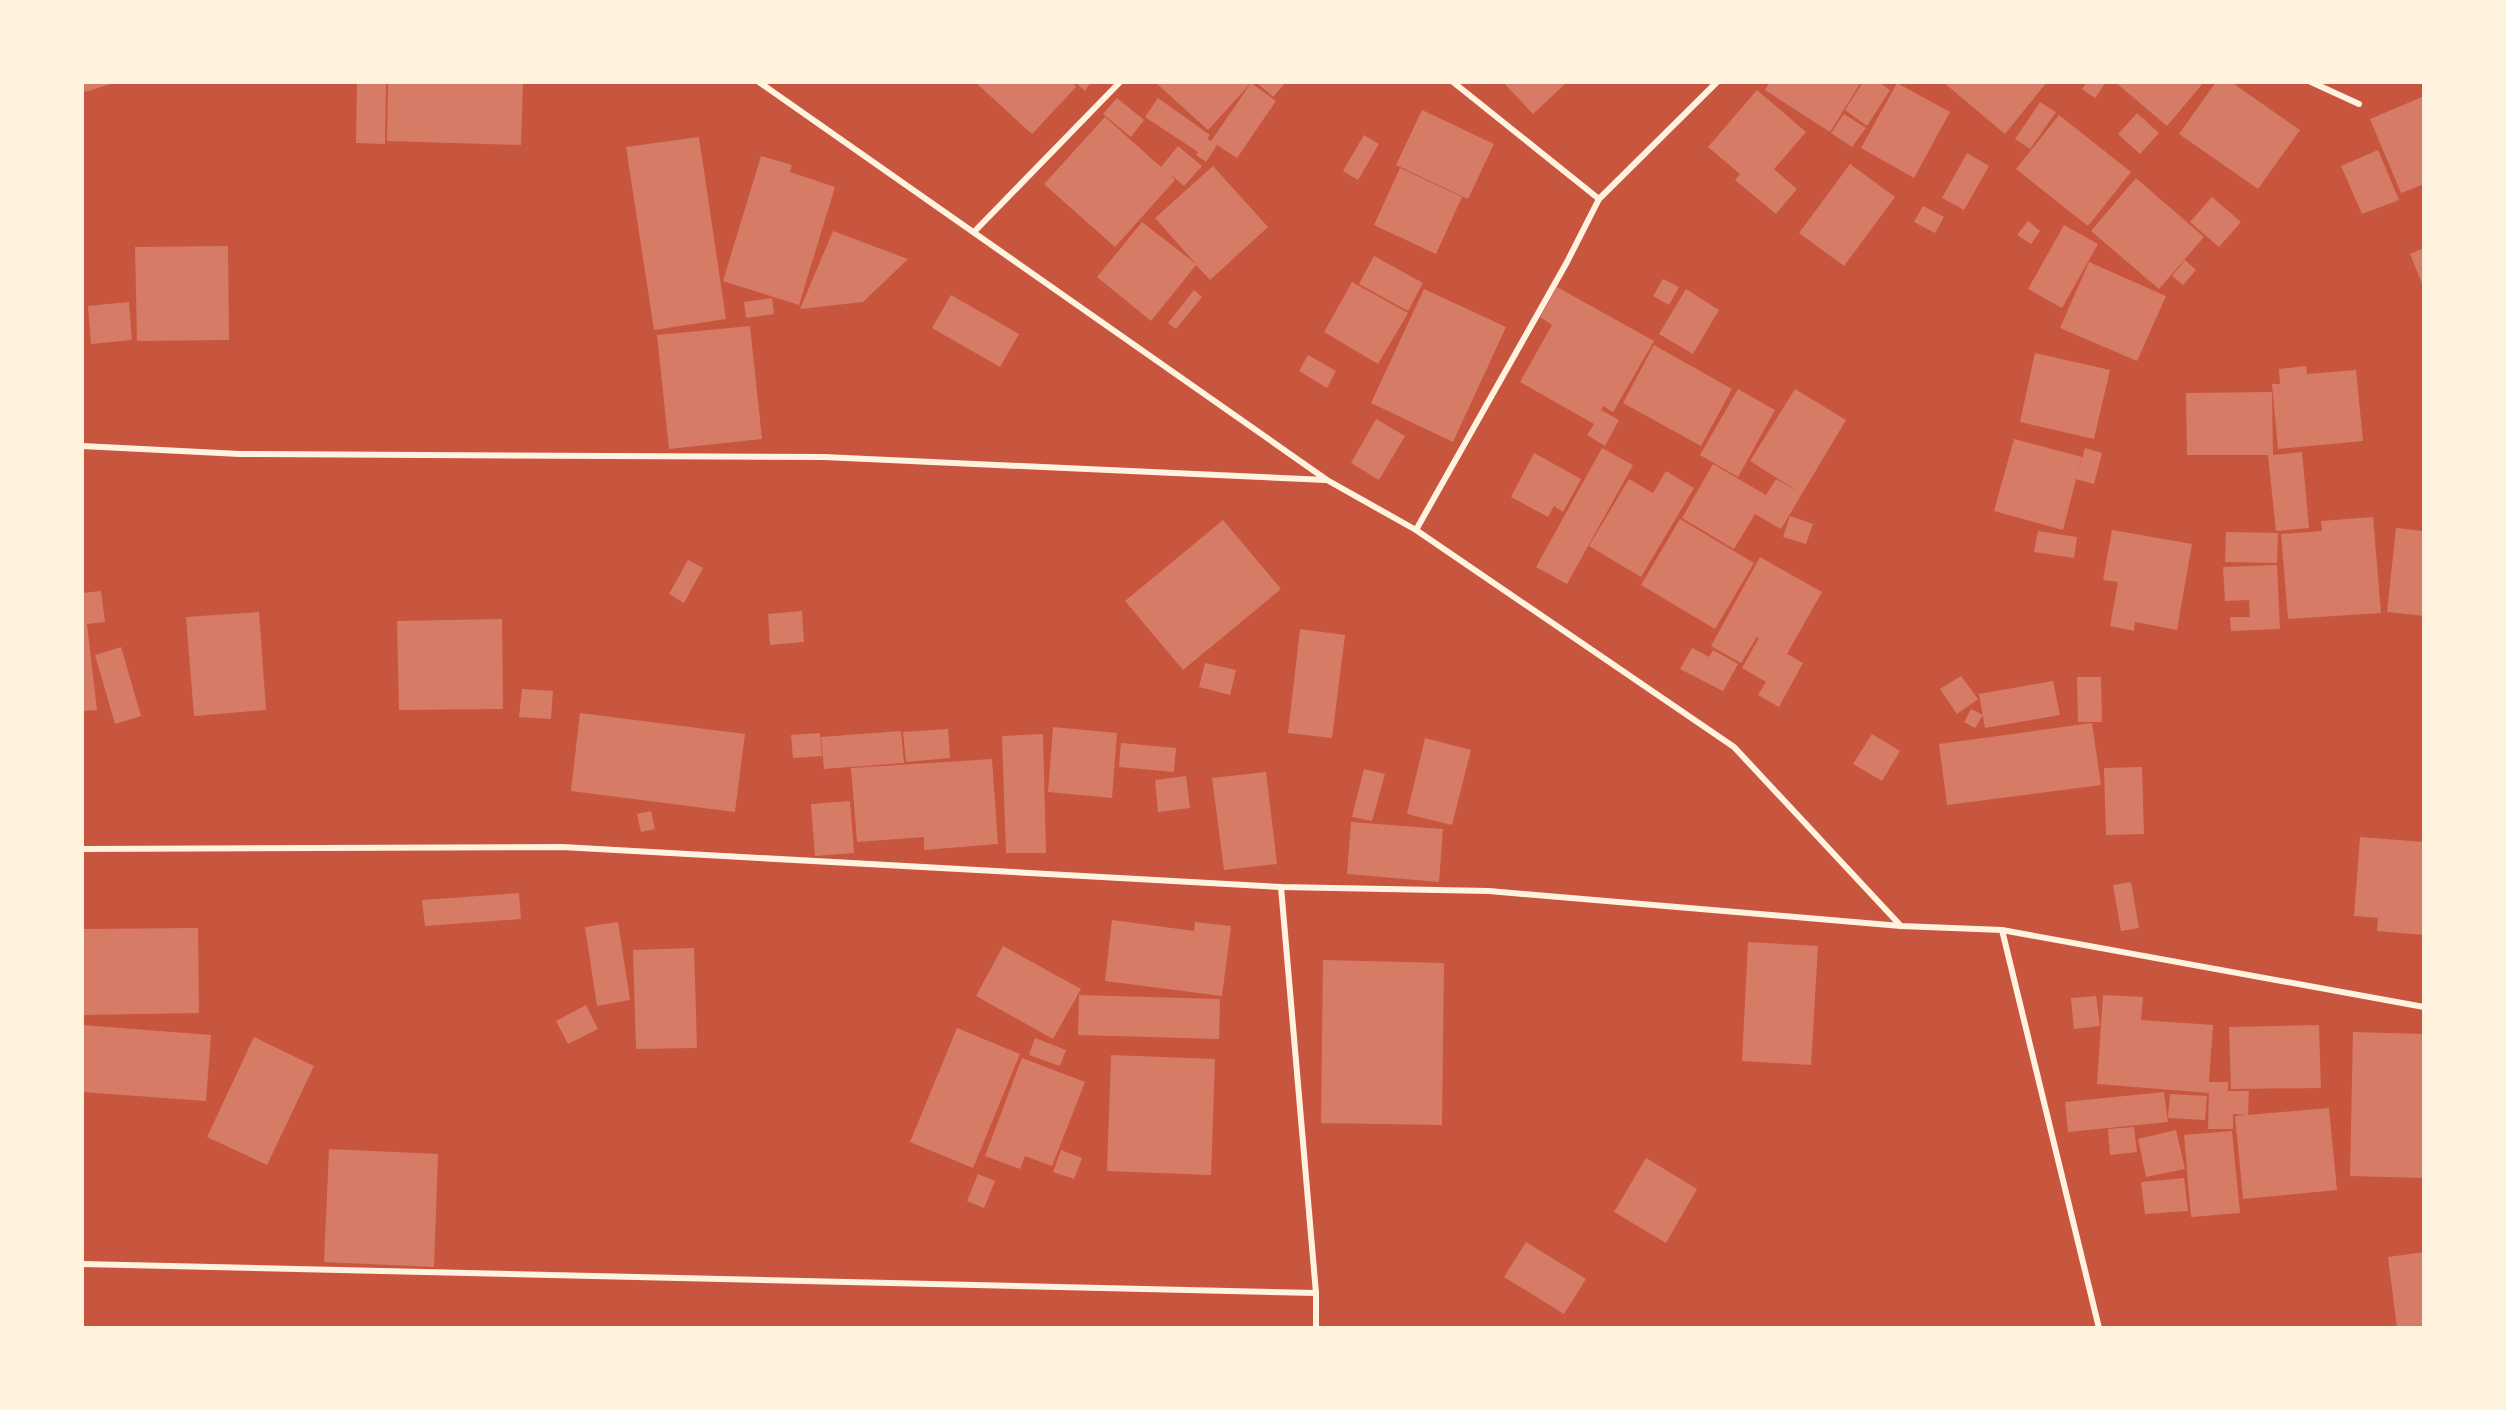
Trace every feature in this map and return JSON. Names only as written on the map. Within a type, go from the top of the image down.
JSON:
[{"type":"street","points":[[759,82],[1327,480],[1416,530],[1734,747],[1901,926]]},
{"type":"street","points":[[974,232],[1120,82]]},
{"type":"street","points":[[1453,82],[1599,199]]},
{"type":"street","points":[[1416,530],[1567,262],[1599,199],[1717,82]]},
{"type":"street","points":[[2311,82],[2360,104]]},
{"type":"street","points":[[82,446],[240,454],[824,457],[1327,480]]},
{"type":"street","points":[[82,849],[562,847],[1281,887],[1489,891],[1901,926],[2002,930],[2424,1007]]},
{"type":"street","points":[[1281,887],[1316,1293],[1316,1328]]},
{"type":"street","points":[[2002,930],[2099,1328]]},
{"type":"street","points":[[82,1264],[1316,1293]]},
{"type":"building","points":[[82,82],[114,82],[114,83],[85,92]]},
{"type":"building","points":[[357,82],[386,82],[385,144],[356,143]]},
{"type":"building","points":[[388,82],[523,82],[521,145],[387,141]]},
{"type":"building","points":[[975,82],[1071,82],[1076,87],[1032,134]]},
{"type":"building","points":[[1075,82],[1091,82],[1085,91]]},
{"type":"building","points":[[1155,82],[1249,82],[1250,84],[1208,130]]},
{"type":"building","points":[[1256,82],[1286,82],[1273,97]]},
{"type":"building","points":[[1503,82],[1567,82],[1533,114]]},
{"type":"building","points":[[1770,82],[1861,82],[1830,132],[1765,90]]},
{"type":"building","points":[[1863,82],[1879,82],[1890,90],[1867,126],[1845,110]]},
{"type":"building","points":[[1943,82],[2047,82],[2005,134]]},
{"type":"building","points":[[2087,82],[2106,82],[2095,98],[2082,89]]},
{"type":"building","points":[[2115,82],[2204,82],[2167,126]]},
{"type":"building","points":[[2216,82],[2231,82],[2300,130],[2258,189],[2179,134]]},
{"type":"building","points":[[1251,83],[1276,101],[1237,158],[1217,145],[1206,162],[1196,155],[1198,152],[1145,117],[1158,98],[1210,135],[1207,139],[1211,141]]},
{"type":"building","points":[[1897,83],[1950,112],[1914,178],[1861,148]]},
{"type":"building","points":[[1757,90],[1806,132],[1774,169],[1797,189],[1776,214],[1735,180],[1740,174],[1708,147]]},
{"type":"building","points":[[2422,97],[2424,184],[2401,193],[2370,119]]},
{"type":"building","points":[[1117,98],[1144,120],[1131,137],[1103,114]]},
{"type":"building","points":[[2040,102],[2056,112],[2030,149],[2015,139]]},
{"type":"building","points":[[1422,110],[1494,144],[1468,199],[1396,165]]},
{"type":"building","points":[[2137,113],[2159,133],[2140,154],[2118,134]]},
{"type":"building","points":[[1844,114],[1866,128],[1852,147],[1831,133]]},
{"type":"building","points":[[2059,115],[2131,172],[2088,226],[2016,169]]},
{"type":"building","points":[[1105,117],[1161,167],[1178,146],[1202,166],[1184,186],[1170,174],[1175,180],[1115,247],[1044,184]]},
{"type":"building","points":[[1364,135],[1379,144],[1358,180],[1343,171]]},
{"type":"building","points":[[699,137],[726,319],[654,330],[626,147]]},
{"type":"building","points":[[2378,150],[2399,200],[2362,214],[2341,166]]},
{"type":"building","points":[[1967,153],[1989,166],[1964,210],[1942,198]]},
{"type":"building","points":[[761,156],[792,165],[790,172],[835,187],[799,305],[723,281]]},
{"type":"building","points":[[1850,164],[1895,197],[1844,266],[1799,233]]},
{"type":"building","points":[[1213,166],[1268,227],[1210,280],[1196,265],[1151,321],[1097,277],[1142,222],[1196,264],[1155,218]]},
{"type":"building","points":[[1400,168],[1462,197],[1436,254],[1374,225]]},
{"type":"building","points":[[2136,178],[2204,237],[2159,289],[2091,231]]},
{"type":"building","points":[[2212,197],[2241,222],[2219,247],[2190,222]]},
{"type":"building","points":[[1923,206],[1944,217],[1935,233],[1914,222]]},
{"type":"building","points":[[2028,221],[2040,231],[2031,244],[2017,235]]},
{"type":"building","points":[[2064,225],[2098,244],[2062,308],[2028,289]]},
{"type":"building","points":[[833,231],[908,259],[863,302],[800,309]]},
{"type":"building","points":[[228,246],[229,340],[137,341],[135,247]]},
{"type":"building","points":[[2424,248],[2424,286],[2423,286],[2410,254]]},
{"type":"building","points":[[1374,256],[1423,283],[1408,311],[1359,284]]},
{"type":"building","points":[[2185,260],[2196,270],[2183,285],[2172,276]]},
{"type":"building","points":[[2089,262],[2166,296],[2137,361],[2060,328]]},
{"type":"building","points":[[1663,279],[1679,287],[1669,305],[1653,296]]},
{"type":"building","points":[[1352,282],[1408,313],[1378,364],[1324,332]]},
{"type":"building","points":[[1557,287],[1654,341],[1613,412],[1603,406],[1601,410],[1619,420],[1605,446],[1587,435],[1594,424],[1520,382],[1552,325],[1540,317]]},
{"type":"building","points":[[1424,289],[1506,327],[1453,442],[1371,403]]},
{"type":"building","points":[[1686,289],[1719,310],[1693,354],[1659,334]]},
{"type":"building","points":[[1194,290],[1202,297],[1176,329],[1168,323]]},
{"type":"building","points":[[951,295],[1019,334],[1000,367],[932,328]]},
{"type":"building","points":[[772,298],[774,314],[746,318],[744,302]]},
{"type":"building","points":[[129,302],[132,340],[91,344],[88,306]]},
{"type":"building","points":[[750,326],[762,439],[669,449],[657,335]]},
{"type":"building","points":[[1654,345],[1732,389],[1701,446],[1623,403]]},
{"type":"building","points":[[2035,353],[2110,370],[2094,439],[2020,422]]},
{"type":"building","points":[[1308,355],[1336,371],[1327,388],[1299,371]]},
{"type":"building","points":[[2306,366],[2307,374],[2356,370],[2363,441],[2278,449],[2272,384],[2280,384],[2279,369]]},
{"type":"building","points":[[1738,389],[1775,410],[1738,477],[1700,455]]},
{"type":"building","points":[[1795,389],[1846,420],[1781,529],[1755,514],[1734,549],[1682,518],[1713,464],[1766,495],[1776,479],[1799,492],[1750,461]]},
{"type":"building","points":[[2272,392],[2273,455],[2302,452],[2309,528],[2276,531],[2268,455],[2187,455],[2186,393]]},
{"type":"building","points":[[1376,419],[1405,436],[1379,480],[1351,463]]},
{"type":"building","points":[[2014,439],[2082,457],[2078,474],[2085,448],[2102,453],[2094,484],[2076,479],[2063,530],[1994,511]]},
{"type":"building","points":[[1602,448],[1633,465],[1567,584],[1536,567]]},
{"type":"building","points":[[1534,453],[1581,479],[1563,512],[1554,506],[1548,517],[1511,497]]},
{"type":"building","points":[[1666,471],[1694,488],[1641,577],[1589,546],[1629,479],[1653,493]]},
{"type":"building","points":[[1790,516],[1813,524],[1806,544],[1783,537]]},
{"type":"building","points":[[2373,517],[2381,613],[2288,619],[2281,534],[2322,531],[2321,521]]},
{"type":"building","points":[[1680,519],[1754,563],[1715,629],[1641,585]]},
{"type":"building","points":[[1223,520],[1281,589],[1183,670],[1125,601]]},
{"type":"building","points":[[2396,528],[2424,531],[2424,616],[2387,612]]},
{"type":"building","points":[[2112,530],[2192,544],[2177,630],[2135,622],[2134,631],[2110,626],[2118,582],[2103,580]]},
{"type":"building","points":[[2038,531],[2077,537],[2074,558],[2034,552]]},
{"type":"building","points":[[2226,532],[2278,533],[2277,563],[2225,562]]},
{"type":"building","points":[[1760,557],[1822,592],[1787,654],[1803,663],[1779,707],[1758,695],[1766,682],[1742,668],[1759,638],[1757,637],[1741,663],[1711,646]]},
{"type":"building","points":[[688,560],[703,568],[684,603],[669,594]]},
{"type":"building","points":[[2277,565],[2280,629],[2231,631],[2230,617],[2250,617],[2249,600],[2225,601],[2223,567]]},
{"type":"building","points":[[101,591],[105,622],[87,624],[97,710],[82,711],[82,593]]},
{"type":"building","points":[[802,611],[804,642],[770,645],[768,614]]},
{"type":"building","points":[[259,612],[266,710],[194,716],[186,617]]},
{"type":"building","points":[[502,619],[503,709],[399,710],[397,621]]},
{"type":"building","points":[[1300,629],[1345,635],[1332,738],[1288,733]]},
{"type":"building","points":[[121,647],[141,716],[115,724],[95,655]]},
{"type":"building","points":[[1692,648],[1709,657],[1713,650],[1738,664],[1723,691],[1680,669]]},
{"type":"building","points":[[1205,663],[1236,670],[1230,695],[1199,687]]},
{"type":"building","points":[[1961,676],[1978,699],[1957,714],[1940,689]]},
{"type":"building","points":[[2077,677],[2101,677],[2102,722],[2078,722]]},
{"type":"building","points":[[2053,681],[2060,715],[1985,728],[1979,694]]},
{"type":"building","points":[[522,689],[553,691],[551,719],[519,717]]},
{"type":"building","points":[[1971,709],[1983,715],[1975,728],[1964,722]]},
{"type":"building","points":[[580,713],[745,734],[735,812],[571,791]]},
{"type":"building","points":[[2092,723],[2101,785],[1947,805],[1939,744]]},
{"type":"building","points":[[1053,727],[1117,733],[1112,798],[1048,792]]},
{"type":"building","points":[[948,729],[950,758],[906,762],[903,732]]},
{"type":"building","points":[[901,731],[904,763],[824,769],[821,737]]},
{"type":"building","points":[[820,733],[822,756],[793,758],[791,735]]},
{"type":"building","points":[[1043,734],[1046,853],[1006,853],[1002,736]]},
{"type":"building","points":[[1872,734],[1900,751],[1882,781],[1853,764]]},
{"type":"building","points":[[1425,738],[1471,750],[1452,825],[1407,814]]},
{"type":"building","points":[[1121,743],[1176,748],[1174,772],[1119,767]]},
{"type":"building","points":[[992,759],[998,844],[924,850],[924,837],[857,842],[851,768]]},
{"type":"building","points":[[2142,767],[2144,834],[2106,835],[2104,768]]},
{"type":"building","points":[[1364,769],[1385,774],[1372,821],[1352,817]]},
{"type":"building","points":[[1266,772],[1277,864],[1224,870],[1212,778]]},
{"type":"building","points":[[1186,776],[1190,808],[1158,812],[1155,780]]},
{"type":"building","points":[[850,801],[854,853],[815,856],[811,804]]},
{"type":"building","points":[[651,811],[655,829],[641,832],[637,814]]},
{"type":"building","points":[[1351,822],[1443,829],[1439,882],[1347,874]]},
{"type":"building","points":[[2360,837],[2424,842],[2424,935],[2377,931],[2378,918],[2354,916]]},
{"type":"building","points":[[2131,882],[2139,928],[2121,931],[2113,885]]},
{"type":"building","points":[[519,893],[521,919],[425,926],[422,900]]},
{"type":"building","points":[[1112,920],[1194,931],[1195,922],[1231,926],[1222,996],[1105,981]]},
{"type":"building","points":[[618,922],[630,1000],[597,1006],[585,927]]},
{"type":"building","points":[[198,928],[199,1013],[82,1015],[82,929]]},
{"type":"building","points":[[1748,942],[1818,946],[1811,1065],[1742,1061]]},
{"type":"building","points":[[1003,946],[1081,989],[1053,1039],[976,996]]},
{"type":"building","points":[[694,948],[697,1048],[636,1049],[633,950]]},
{"type":"building","points":[[1323,960],[1444,963],[1442,1125],[1321,1123]]},
{"type":"building","points":[[1079,995],[1220,999],[1219,1039],[1078,1035]]},
{"type":"building","points":[[2103,995],[2143,997],[2141,1020],[2213,1025],[2209,1082],[2228,1082],[2228,1091],[2249,1091],[2248,1115],[2233,1114],[2233,1129],[2208,1129],[2209,1093],[2097,1084]]},
{"type":"building","points":[[2096,996],[2100,1026],[2074,1029],[2071,998]]},
{"type":"building","points":[[586,1005],[598,1029],[568,1044],[556,1021]]},
{"type":"building","points":[[82,1025],[211,1035],[206,1101],[82,1092]]},
{"type":"building","points":[[2319,1025],[2321,1088],[2231,1089],[2229,1027]]},
{"type":"building","points":[[957,1028],[1020,1054],[973,1168],[910,1142]]},
{"type":"building","points":[[2353,1032],[2424,1034],[2424,1178],[2350,1176]]},
{"type":"building","points":[[254,1037],[314,1066],[267,1165],[207,1137]]},
{"type":"building","points":[[1035,1038],[1066,1050],[1060,1066],[1029,1055]]},
{"type":"building","points":[[1111,1055],[1215,1059],[1211,1175],[1107,1171]]},
{"type":"building","points":[[1022,1058],[1085,1082],[1052,1166],[1025,1156],[1020,1169],[985,1156]]},
{"type":"building","points":[[2164,1092],[2168,1122],[2068,1132],[2065,1102]]},
{"type":"building","points":[[2170,1094],[2207,1096],[2205,1120],[2168,1118]]},
{"type":"building","points":[[2329,1108],[2337,1190],[2243,1199],[2235,1116]]},
{"type":"building","points":[[2134,1127],[2137,1152],[2110,1155],[2108,1129]]},
{"type":"building","points":[[2176,1130],[2185,1169],[2146,1177],[2138,1139]]},
{"type":"building","points":[[2232,1131],[2240,1213],[2191,1217],[2184,1135]]},
{"type":"building","points":[[329,1149],[438,1154],[434,1267],[324,1262]]},
{"type":"building","points":[[1061,1150],[1082,1158],[1074,1179],[1053,1172]]},
{"type":"building","points":[[1646,1158],[1697,1189],[1666,1243],[1614,1212]]},
{"type":"building","points":[[978,1174],[995,1181],[984,1208],[967,1201]]},
{"type":"building","points":[[2184,1178],[2188,1211],[2145,1214],[2141,1182]]},
{"type":"building","points":[[1526,1242],[1586,1279],[1564,1314],[1504,1277]]},
{"type":"building","points":[[2424,1252],[2424,1328],[2397,1328],[2388,1257]]}]
